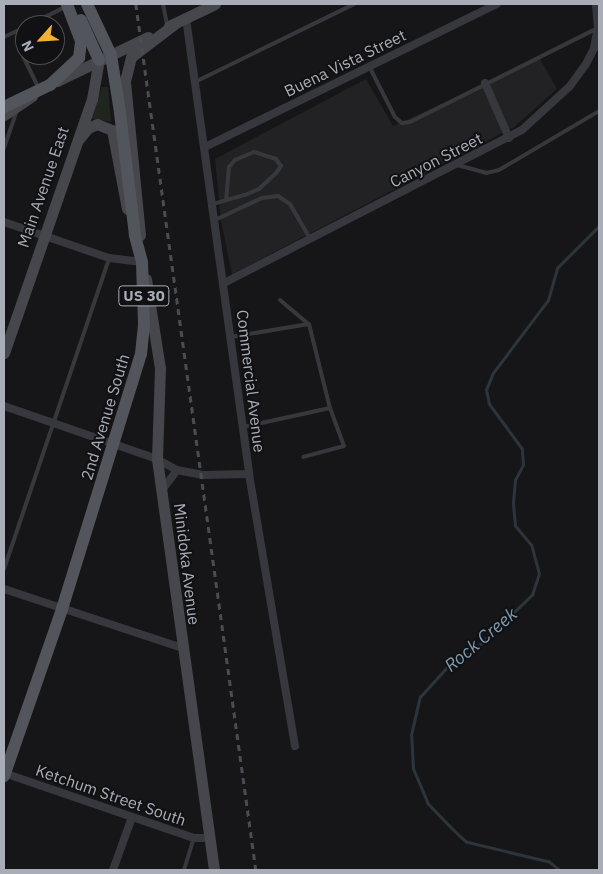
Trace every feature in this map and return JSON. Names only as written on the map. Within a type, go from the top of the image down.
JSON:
[{"type":"main road","name":"US 30","points":[[87,4],[105,58]]},
{"type":"main road","name":"US 30","points":[[69,5],[105,58]]},
{"type":"main road","points":[[4,108],[42,89],[79,58],[81,42],[69,5]]},
{"type":"main road","name":"2nd Avenue South","points":[[4,774],[62,609],[141,354],[144,323],[142,258],[135,235],[105,58]]},
{"type":"street","points":[[4,101],[42,89],[215,4]]},
{"type":"street","name":"Buena Vista Street","points":[[205,148],[497,4]]},
{"type":"street","name":"Canyon Street","points":[[224,283],[522,130],[570,86],[594,48],[598,28],[596,4]]},
{"type":"street","name":"Commercial Avenue","points":[[176,23],[195,82],[249,474],[295,746]]},
{"type":"street","name":"Minidoka Avenue","points":[[176,23],[131,57],[125,81],[139,202],[142,258],[160,368],[158,459],[161,491],[214,870]]},
{"type":"street","name":"Main Avenue East","points":[[4,353],[105,58]]},
{"type":"street","points":[[485,83],[509,138]]},
{"type":"street","points":[[4,115],[18,108],[42,89]]},
{"type":"street","points":[[74,146],[91,126],[104,125],[112,130],[124,198],[135,235]]},
{"type":"street","points":[[4,222],[109,258],[142,258]]},
{"type":"street","points":[[4,406],[54,425],[158,459],[177,470],[202,475],[249,474]]},
{"type":"street","points":[[161,491],[177,470]]},
{"type":"street","points":[[4,589],[182,648]]},
{"type":"street","name":"Ketchum Street South","points":[[4,774],[194,838],[209,838]]},
{"type":"street","points":[[113,870],[132,817]]},
{"type":"lane","points":[[163,4],[176,23]]},
{"type":"lane","points":[[195,82],[354,4]]},
{"type":"lane","points":[[49,15],[69,5]]},
{"type":"lane","points":[[370,66],[394,117],[402,123],[421,118],[485,83],[598,28]]},
{"type":"lane","points":[[28,65],[42,89]]},
{"type":"lane","points":[[4,148],[18,108]]},
{"type":"lane","points":[[455,165],[486,173],[499,170],[599,111]]},
{"type":"lane","points":[[213,204],[226,200],[259,189],[281,166],[276,159],[254,152],[235,160],[229,167],[226,200]]},
{"type":"lane","points":[[215,220],[262,198],[278,196],[290,204],[311,240]]},
{"type":"lane","points":[[4,569],[109,258]]},
{"type":"lane","points":[[280,300],[309,324],[330,408],[344,446],[303,457]]},
{"type":"lane","points":[[231,338],[309,324]]},
{"type":"lane","points":[[243,427],[330,408]]},
{"type":"lane","points":[[184,870],[194,838]]},
{"type":"shaded area","points":[[540,59],[557,89],[514,127],[232,274],[221,221],[215,159],[366,79],[393,126]]},
{"type":"shaded area","points":[[102,87],[108,87],[111,122],[88,118]]},
{"type":"waterway","name":"Rock Creek","points":[[559,870],[549,862],[466,842],[428,804],[413,769],[411,735],[420,697],[448,666],[475,649],[532,595],[539,574],[531,545],[515,526],[513,503],[515,480],[523,465],[522,449],[489,404],[486,390],[493,373],[548,300],[557,268],[599,226]]},
{"type":"railway","points":[[136,4],[256,870]]}]
